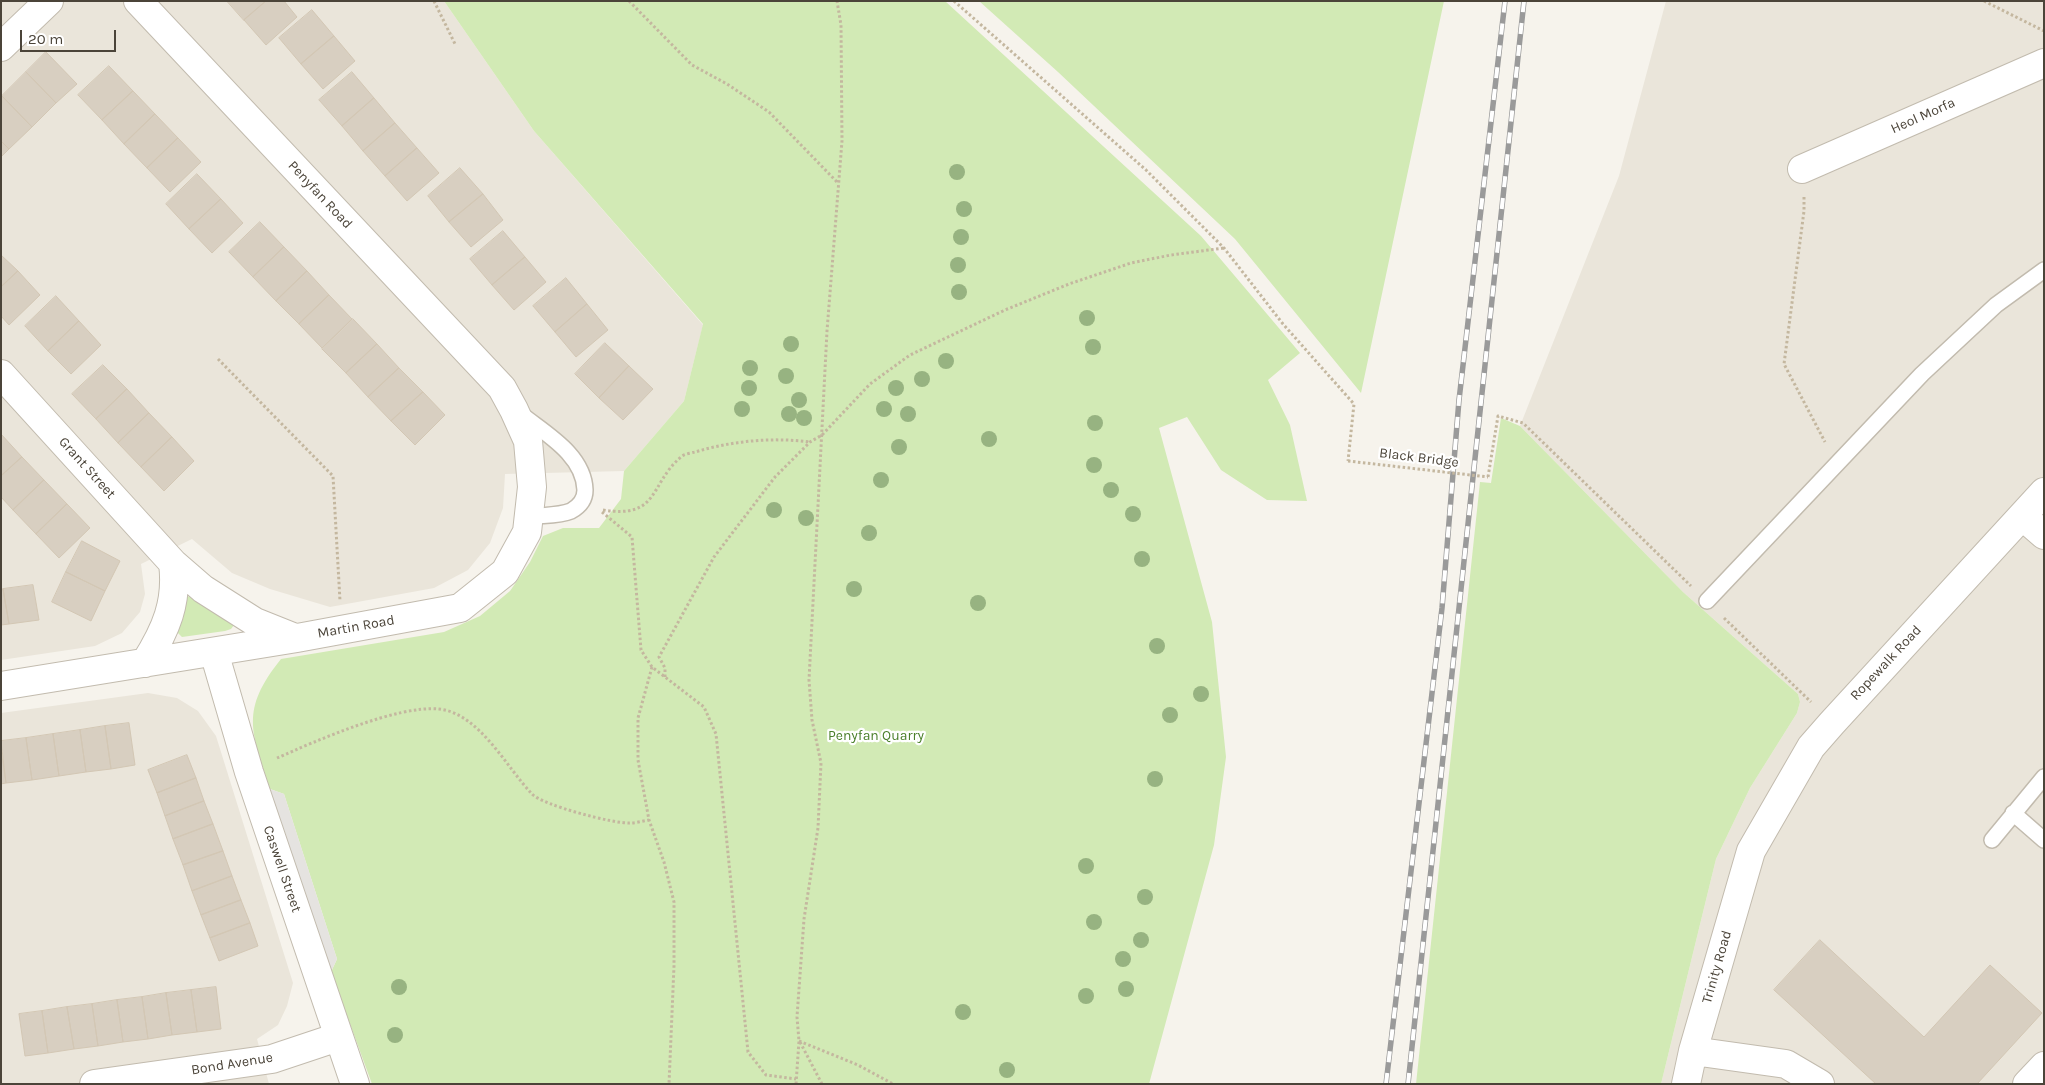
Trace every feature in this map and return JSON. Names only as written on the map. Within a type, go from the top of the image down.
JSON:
[{"type":"street","points":[[1,47],[49,1]]},
{"type":"street","name":"Penyfan Road","points":[[138,1],[508,399]]},
{"type":"street","name":"Heol Morfa","points":[[1802,169],[2044,63]]},
{"type":"street","name":"Grant Street","points":[[1,374],[173,563],[203,589],[255,622],[296,638]]},
{"type":"street","name":"Martin Road","points":[[1,686],[214,652],[460,608],[505,572],[527,532],[532,487],[528,441],[508,399]]},
{"type":"street","name":"Ropewalk Road","points":[[1751,851],[1812,747],[1832,722],[2044,492]]},
{"type":"street","points":[[2022,516],[2044,535]]},
{"type":"street","points":[[145,663],[162,637],[171,607],[176,584],[173,563]]},
{"type":"street","name":"Caswell Street","points":[[214,652],[249,772],[355,1084]]},
{"type":"street","name":"Trinity Road","points":[[1686,1084],[1693,1051],[1751,851]]},
{"type":"street","name":"Bond Avenue","points":[[94,1084],[272,1059],[338,1037]]},
{"type":"street","points":[[1693,1051],[1786,1064],[1820,1084]]},
{"type":"street","points":[[2027,1084],[2044,1066]]},
{"type":"lane","points":[[1707,601],[1922,374],[1996,305],[2044,270]]},
{"type":"lane","points":[[508,399],[571,457],[580,470],[584,481],[585,494],[581,504],[570,511],[528,516]]},
{"type":"lane","points":[[1992,840],[2044,776]]},
{"type":"lane","points":[[2013,813],[2044,840]]},
{"type":"path","points":[[434,1],[455,44]]},
{"type":"path","points":[[629,1],[692,65],[727,84],[769,112],[838,183]]},
{"type":"path","points":[[810,442],[790,440],[752,442],[711,447],[682,455],[669,470],[654,494],[638,510],[619,513],[600,510],[632,537],[640,650],[652,667],[704,707],[716,734],[748,1052],[766,1075],[796,1082],[799,1041],[797,1017],[803,939],[818,828],[821,763],[812,720],[809,680],[827,331],[842,141],[840,25],[837,1]]},
{"type":"path","points":[[954,1],[1146,170],[1224,248]]},
{"type":"path","points":[[1984,1],[2044,31]]},
{"type":"path","points":[[1802,169],[1804,211],[1784,364],[1837,465]]},
{"type":"path","points":[[665,677],[665,668],[659,657],[714,557],[775,477],[810,442],[822,434],[870,384],[910,355],[1005,310],[1069,284],[1131,263],[1171,255],[1224,248]]},
{"type":"path","name":"Black Bridge","points":[[1224,248],[1283,324],[1354,404],[1348,461],[1488,477],[1498,416],[1523,423],[1707,601]]},
{"type":"path","points":[[218,359],[333,476],[341,609]]},
{"type":"path","points":[[1707,601],[1832,722]]},
{"type":"path","points":[[652,667],[638,718],[638,760],[649,820],[664,862],[674,902],[674,966],[669,1084]]},
{"type":"path","points":[[249,772],[325,738],[379,719],[418,709],[441,709],[469,720],[534,796],[601,819],[630,823],[649,820]]},
{"type":"path","points":[[799,1041],[822,1084]]},
{"type":"path","points":[[799,1041],[858,1065],[893,1084]]},
{"type":"shaded area","points":[[1,1],[444,1],[534,131],[703,325],[684,401],[624,471],[505,474],[503,508],[490,543],[468,570],[434,588],[330,607],[270,589],[232,573],[192,539],[141,564],[145,594],[140,612],[122,633],[95,646],[1,660]]},
{"type":"shaded area","points":[[1666,1],[2044,1],[2044,1084],[1661,1084],[1716,859],[1750,788],[1797,713],[1800,702],[1798,694],[1683,592],[1520,426],[1619,176]]},
{"type":"shaded area","points":[[148,693],[177,698],[198,711],[216,736],[293,983],[287,1006],[278,1025],[257,1039],[269,1084],[1,1084],[1,713]]},
{"type":"shaded area","points":[[270,789],[284,794],[337,959],[331,972]]},
{"type":"green space","name":"Penyfan Quarry","points":[[444,1],[945,1],[1201,236],[1300,353],[1268,380],[1290,425],[1307,501],[1267,500],[1221,470],[1187,417],[1159,428],[1212,622],[1226,757],[1214,845],[1149,1084],[372,1084],[331,972],[337,959],[284,794],[270,789],[258,751],[253,721],[254,707],[259,693],[281,659],[444,632],[480,616],[510,591],[530,562],[543,536],[563,528],[599,528],[621,499],[624,471],[684,401],[703,324],[534,131]]},
{"type":"green space","points":[[979,1],[1444,1],[1361,393],[1235,239],[1058,72]]},
{"type":"green space","points":[[1501,418],[1520,426],[1683,592],[1798,694],[1800,702],[1797,713],[1750,788],[1716,859],[1661,1084],[1416,1084],[1480,482],[1491,483]]},
{"type":"green space","points":[[193,596],[234,622],[234,625],[231,629],[225,631],[182,637],[177,632],[183,619],[186,598]]},
{"type":"building","points":[[227,1],[266,1],[244,20]]},
{"type":"building","points":[[266,1],[284,1],[297,17],[266,45],[244,20]]},
{"type":"building","points":[[312,10],[334,36],[301,64],[279,38]]},
{"type":"building","points":[[334,36],[355,61],[323,89],[301,64]]},
{"type":"building","points":[[46,52],[77,84],[56,103],[26,72]]},
{"type":"building","points":[[109,66],[133,91],[102,120],[78,95]]},
{"type":"building","points":[[26,72],[56,103],[32,127],[2,96]]},
{"type":"building","points":[[352,72],[374,98],[342,126],[319,100]]},
{"type":"building","points":[[133,91],[155,114],[124,144],[102,120]]},
{"type":"building","points":[[2,96],[32,127],[9,149],[1,141]]},
{"type":"building","points":[[374,98],[395,123],[363,151],[342,126]]},
{"type":"building","points":[[155,114],[178,138],[147,168],[124,144]]},
{"type":"building","points":[[395,123],[417,148],[385,176],[363,151]]},
{"type":"building","points":[[178,138],[201,162],[170,192],[147,168]]},
{"type":"building","points":[[1,141],[9,149],[1,157]]},
{"type":"building","points":[[417,148],[439,173],[407,201],[385,176]]},
{"type":"building","points":[[460,168],[483,194],[449,222],[428,196]]},
{"type":"building","points":[[197,174],[221,199],[189,229],[166,204]]},
{"type":"building","points":[[483,194],[503,220],[471,247],[449,222]]},
{"type":"building","points":[[221,199],[243,223],[212,253],[189,229]]},
{"type":"building","points":[[260,222],[284,247],[253,277],[229,252]]},
{"type":"building","points":[[503,231],[525,257],[492,285],[470,259]]},
{"type":"building","points":[[284,247],[307,271],[276,301],[253,277]]},
{"type":"building","points":[[1,255],[18,271],[1,287]]},
{"type":"building","points":[[525,257],[546,282],[514,310],[492,285]]},
{"type":"building","points":[[18,271],[40,295],[9,325],[1,316],[1,287]]},
{"type":"building","points":[[307,271],[329,295],[299,324],[276,301]]},
{"type":"building","points":[[566,278],[587,304],[555,332],[533,306]]},
{"type":"building","points":[[329,295],[352,319],[322,348],[299,324]]},
{"type":"building","points":[[56,296],[79,321],[48,351],[25,326]]},
{"type":"building","points":[[587,304],[608,330],[576,357],[555,332]]},
{"type":"building","points":[[353,319],[377,344],[346,373],[322,349]]},
{"type":"building","points":[[79,321],[101,345],[71,374],[48,351]]},
{"type":"building","points":[[605,343],[629,366],[599,398],[575,374]]},
{"type":"building","points":[[377,344],[399,368],[368,397],[346,373]]},
{"type":"building","points":[[103,365],[127,389],[96,419],[72,394]]},
{"type":"building","points":[[629,366],[653,389],[623,420],[599,398]]},
{"type":"building","points":[[399,368],[423,392],[391,421],[368,397]]},
{"type":"building","points":[[127,389],[149,413],[118,443],[96,419]]},
{"type":"building","points":[[423,392],[445,415],[415,445],[391,421]]},
{"type":"building","points":[[149,413],[172,437],[141,467],[118,443]]},
{"type":"building","points":[[1,434],[22,457],[1,476]]},
{"type":"building","points":[[172,437],[194,461],[164,491],[141,467]]},
{"type":"building","points":[[22,457],[44,480],[13,510],[1,497],[1,476]]},
{"type":"building","points":[[44,480],[67,504],[36,534],[13,510]]},
{"type":"building","points":[[67,504],[90,528],[59,558],[36,534]]},
{"type":"building","points":[[82,541],[120,561],[105,591],[66,572]]},
{"type":"building","points":[[66,572],[105,591],[91,621],[52,602]]},
{"type":"building","points":[[33,585],[39,620],[9,624],[3,589]]},
{"type":"building","points":[[1,589],[3,589],[9,624],[1,625]]},
{"type":"building","points":[[129,723],[135,765],[111,769],[105,726]]},
{"type":"building","points":[[105,726],[111,769],[86,772],[80,730]]},
{"type":"building","points":[[80,730],[86,772],[59,776],[53,734]]},
{"type":"building","points":[[53,734],[59,776],[32,780],[26,738]]},
{"type":"building","points":[[26,738],[32,780],[6,783],[1,741]]},
{"type":"building","points":[[1,749],[6,783],[1,784]]},
{"type":"building","points":[[187,755],[196,778],[157,793],[148,770]]},
{"type":"building","points":[[196,778],[204,801],[165,816],[157,793]]},
{"type":"building","points":[[204,801],[213,824],[173,839],[165,816]]},
{"type":"building","points":[[213,824],[223,851],[183,865],[173,839]]},
{"type":"building","points":[[223,851],[232,876],[192,891],[183,865]]},
{"type":"building","points":[[232,876],[241,900],[201,915],[192,891]]},
{"type":"building","points":[[241,900],[250,923],[210,938],[201,915]]},
{"type":"building","points":[[250,923],[258,946],[219,961],[210,938]]},
{"type":"building","points":[[1820,940],[1924,1037],[1990,965],[2042,1013],[1977,1084],[1876,1084],[1774,990]]},
{"type":"building","points":[[216,987],[221,1029],[197,1032],[191,990]]},
{"type":"building","points":[[191,990],[197,1032],[172,1035],[166,993]]},
{"type":"building","points":[[166,993],[172,1035],[148,1039],[142,997]]},
{"type":"building","points":[[142,997],[148,1039],[123,1042],[117,1000]]},
{"type":"building","points":[[117,1000],[123,1042],[98,1046],[92,1004]]},
{"type":"building","points":[[92,1004],[98,1046],[74,1049],[67,1007]]},
{"type":"building","points":[[67,1007],[74,1049],[48,1053],[42,1011]]},
{"type":"building","points":[[42,1011],[48,1053],[25,1056],[19,1014]]},
{"type":"railway","points":[[1386,1084],[1442,608],[1459,400],[1505,1]]},
{"type":"railway","points":[[1408,1084],[1524,1]]}]
